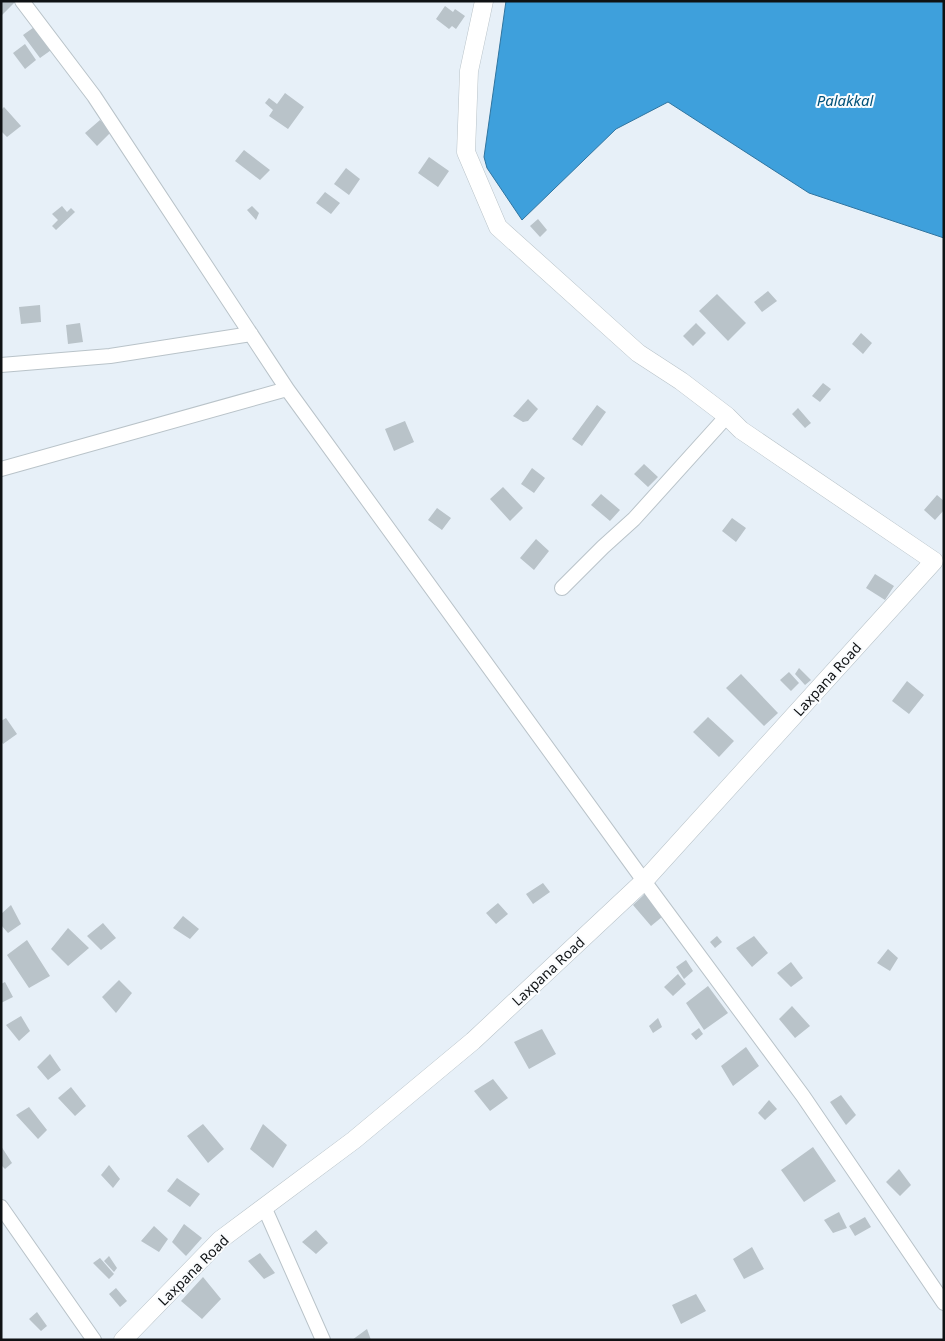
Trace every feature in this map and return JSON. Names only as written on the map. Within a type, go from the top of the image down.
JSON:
[{"type":"street","points":[[22,1],[94,96],[286,389],[644,881],[804,1096],[944,1303]]},
{"type":"street","points":[[484,1],[469,72],[469,160],[498,227],[638,353],[681,381],[727,416],[741,430],[939,565]]},
{"type":"street","points":[[1,365],[110,356],[251,334]]},
{"type":"street","points":[[1,469],[286,389]]},
{"type":"street","points":[[562,588],[634,519],[727,416]]},
{"type":"street","name":"Laxpana Road","points":[[123,1340],[220,1240],[354,1140],[473,1041],[644,881],[939,565]]},
{"type":"street","points":[[1,1207],[94,1340]]},
{"type":"street","points":[[264,1209],[323,1340]]},
{"type":"water","name":"Palakkal","points":[[506,1],[944,1],[944,238],[809,193],[668,102],[616,129],[522,220],[487,168],[484,157]]},
{"type":"building","points":[[1,1],[16,1],[1,16]]},
{"type":"building","points":[[445,6],[453,12],[455,9],[465,16],[456,29],[452,26],[449,29],[436,19]]},
{"type":"building","points":[[37,25],[54,48],[40,58],[23,35]]},
{"type":"building","points":[[25,44],[36,60],[25,69],[13,53]]},
{"type":"building","points":[[285,93],[304,107],[288,129],[269,116],[273,110],[265,103],[269,98],[277,104]]},
{"type":"building","points":[[4,107],[21,126],[7,137],[1,131],[1,110]]},
{"type":"building","points":[[100,120],[111,132],[97,146],[85,133]]},
{"type":"building","points":[[244,150],[270,170],[260,180],[235,161]]},
{"type":"building","points":[[429,157],[449,171],[438,187],[418,173]]},
{"type":"building","points":[[346,168],[360,179],[349,195],[334,184]]},
{"type":"building","points":[[325,192],[340,203],[331,214],[316,203]]},
{"type":"building","points":[[62,206],[67,212],[71,208],[75,212],[56,230],[52,226],[58,220],[52,214]]},
{"type":"building","points":[[252,206],[259,213],[256,220],[247,210]]},
{"type":"building","points":[[538,219],[547,230],[540,237],[530,226]]},
{"type":"building","points":[[768,291],[777,301],[762,312],[754,302]]},
{"type":"building","points":[[717,294],[746,323],[728,341],[699,311]]},
{"type":"building","points":[[40,305],[41,322],[21,324],[19,307]]},
{"type":"building","points":[[80,323],[83,342],[68,344],[66,325]]},
{"type":"building","points":[[696,323],[706,333],[693,346],[683,336]]},
{"type":"building","points":[[861,333],[872,343],[863,354],[852,344]]},
{"type":"building","points":[[823,383],[831,389],[820,402],[812,396]]},
{"type":"building","points":[[528,399],[538,409],[528,421],[523,422],[513,416]]},
{"type":"building","points":[[597,405],[606,412],[582,446],[572,439]]},
{"type":"building","points":[[798,408],[811,423],[805,428],[792,414]]},
{"type":"building","points":[[405,421],[414,442],[394,451],[385,429]]},
{"type":"building","points":[[644,464],[658,477],[648,487],[634,474]]},
{"type":"building","points":[[532,468],[545,478],[534,493],[521,484]]},
{"type":"building","points":[[503,487],[523,508],[510,521],[490,499]]},
{"type":"building","points":[[601,494],[620,510],[610,521],[591,505]]},
{"type":"building","points":[[937,495],[944,501],[944,510],[935,520],[924,510]]},
{"type":"building","points":[[437,508],[451,518],[442,530],[428,520]]},
{"type":"building","points":[[732,518],[746,528],[736,542],[722,531]]},
{"type":"building","points":[[536,539],[549,551],[534,570],[520,558]]},
{"type":"building","points":[[875,574],[894,586],[885,600],[866,588]]},
{"type":"building","points":[[799,668],[811,680],[805,685],[795,674]]},
{"type":"building","points":[[789,672],[799,683],[791,691],[780,680]]},
{"type":"building","points":[[741,674],[778,713],[764,726],[726,688]]},
{"type":"building","points":[[907,681],[924,695],[909,714],[892,701]]},
{"type":"building","points":[[708,717],[734,741],[719,757],[693,732]]},
{"type":"building","points":[[6,718],[17,734],[3,744],[1,741],[1,721]]},
{"type":"building","points":[[543,883],[550,892],[533,904],[526,894]]},
{"type":"building","points":[[647,892],[662,917],[651,926],[633,905]]},
{"type":"building","points":[[498,903],[508,914],[496,924],[486,913]]},
{"type":"building","points":[[11,905],[21,924],[8,933],[1,925],[1,914]]},
{"type":"building","points":[[183,916],[199,929],[190,939],[173,928]]},
{"type":"building","points":[[103,923],[116,938],[101,950],[87,936]]},
{"type":"building","points":[[68,928],[89,948],[68,966],[51,949]]},
{"type":"building","points":[[717,936],[722,942],[715,948],[710,942]]},
{"type":"building","points":[[754,936],[768,953],[752,967],[736,948]]},
{"type":"building","points":[[27,940],[50,976],[29,988],[7,955]]},
{"type":"building","points":[[888,949],[898,958],[890,971],[877,963]]},
{"type":"building","points":[[686,960],[693,971],[684,979],[676,967]]},
{"type":"building","points":[[791,962],[803,978],[791,987],[777,973]]},
{"type":"building","points":[[678,974],[686,984],[673,996],[664,987]]},
{"type":"building","points":[[119,980],[132,993],[116,1013],[102,997]]},
{"type":"building","points":[[5,982],[13,997],[1,1003],[1,984]]},
{"type":"building","points":[[708,986],[728,1013],[704,1030],[686,1003]]},
{"type":"building","points":[[792,1006],[810,1026],[795,1038],[779,1019]]},
{"type":"building","points":[[21,1016],[30,1031],[19,1041],[6,1025]]},
{"type":"building","points":[[658,1018],[662,1027],[653,1033],[649,1026]]},
{"type":"building","points":[[699,1028],[703,1034],[696,1040],[691,1034]]},
{"type":"building","points":[[542,1029],[556,1054],[529,1069],[514,1042]]},
{"type":"building","points":[[746,1047],[759,1066],[733,1086],[721,1066]]},
{"type":"building","points":[[50,1054],[61,1070],[48,1080],[37,1067]]},
{"type":"building","points":[[493,1079],[508,1098],[490,1111],[474,1091]]},
{"type":"building","points":[[71,1087],[86,1106],[75,1116],[58,1098]]},
{"type":"building","points":[[841,1095],[856,1115],[846,1125],[830,1102]]},
{"type":"building","points":[[769,1100],[777,1109],[765,1120],[758,1113]]},
{"type":"building","points":[[29,1107],[47,1130],[38,1139],[16,1115]]},
{"type":"building","points":[[203,1124],[224,1149],[208,1163],[187,1136]]},
{"type":"building","points":[[263,1124],[287,1145],[273,1168],[250,1149]]},
{"type":"building","points":[[1,1146],[12,1163],[5,1169],[1,1165]]},
{"type":"building","points":[[813,1147],[836,1181],[804,1202],[781,1170]]},
{"type":"building","points":[[109,1165],[120,1179],[113,1188],[101,1175]]},
{"type":"building","points":[[899,1169],[911,1185],[900,1196],[886,1182]]},
{"type":"building","points":[[177,1178],[200,1194],[190,1207],[167,1191]]},
{"type":"building","points":[[839,1212],[847,1228],[833,1233],[824,1220]]},
{"type":"building","points":[[865,1217],[871,1227],[855,1236],[849,1226]]},
{"type":"building","points":[[184,1224],[202,1238],[186,1256],[172,1242]]},
{"type":"building","points":[[154,1226],[168,1239],[159,1252],[141,1241]]},
{"type":"building","points":[[316,1230],[328,1243],[316,1254],[302,1242]]},
{"type":"building","points":[[752,1247],[764,1269],[744,1279],[733,1259]]},
{"type":"building","points":[[260,1253],[275,1273],[264,1279],[248,1261]]},
{"type":"building","points":[[109,1256],[117,1268],[114,1272],[104,1261]]},
{"type":"building","points":[[100,1258],[114,1274],[109,1279],[93,1263]]},
{"type":"building","points":[[203,1277],[221,1299],[202,1319],[181,1301]]},
{"type":"building","points":[[116,1288],[127,1301],[120,1307],[109,1294]]},
{"type":"building","points":[[696,1294],[706,1311],[681,1324],[672,1305]]},
{"type":"building","points":[[37,1312],[47,1326],[41,1331],[29,1319]]},
{"type":"building","points":[[367,1329],[371,1340],[352,1340]]}]
